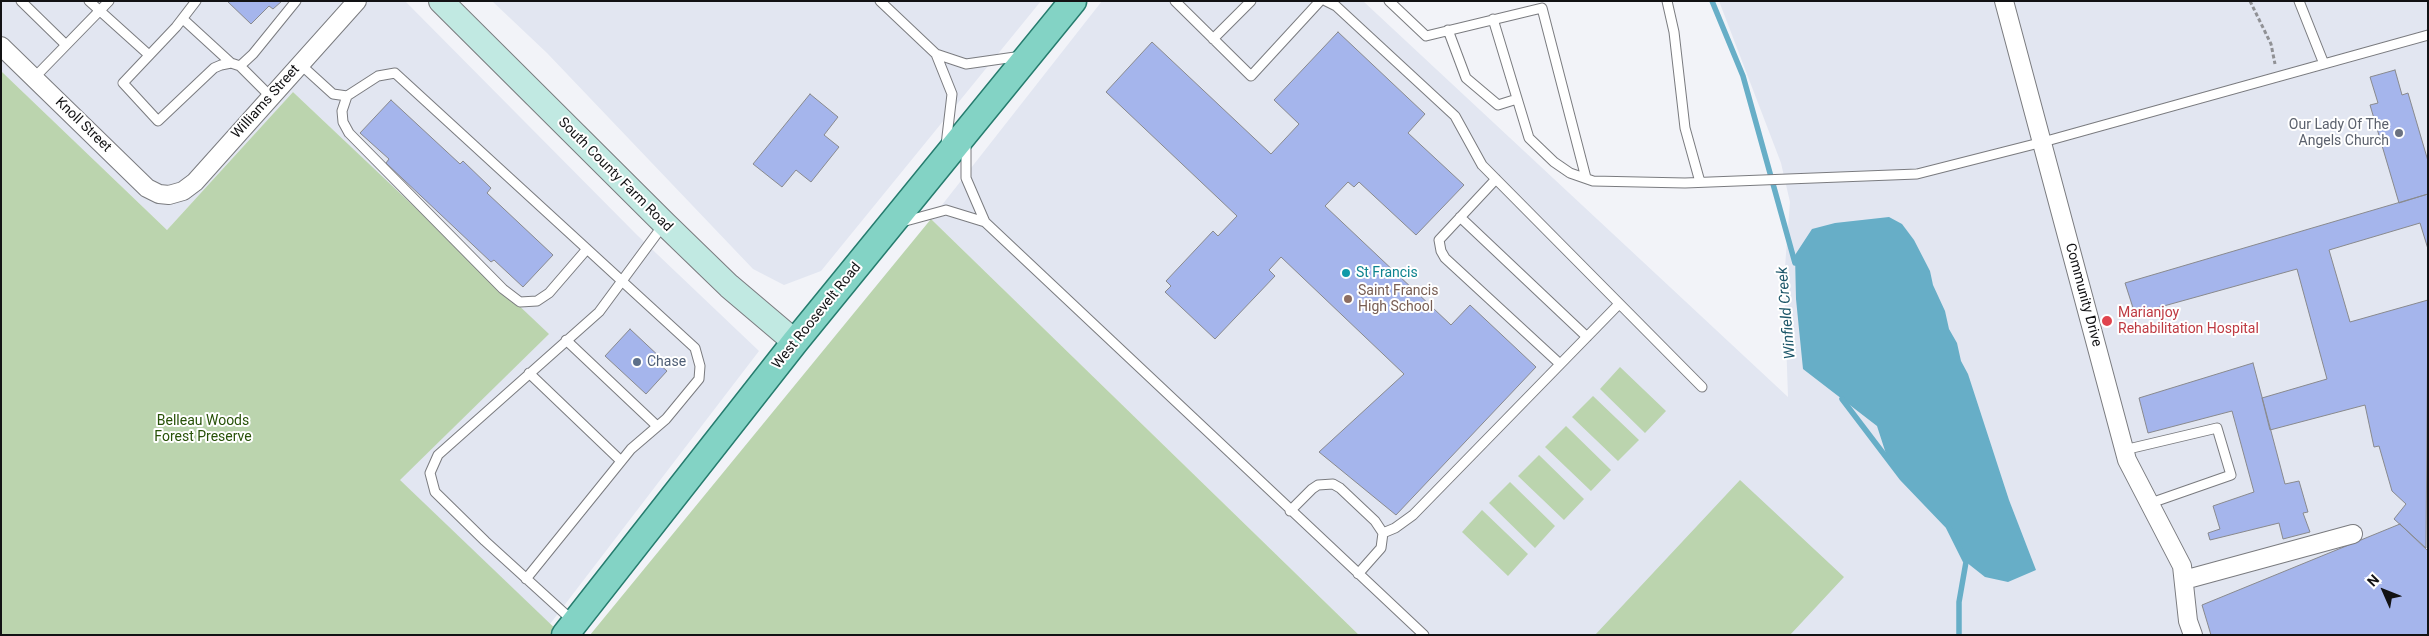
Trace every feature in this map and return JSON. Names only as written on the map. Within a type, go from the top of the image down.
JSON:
[{"type":"main road","name":"South County Farm Road","points":[[441,1],[664,224],[729,286],[795,342]]},
{"type":"main road","name":"West Roosevelt Road","points":[[570,629],[795,342],[1073,1]]},
{"type":"street","name":"Williams Street","points":[[169,195],[183,191],[195,182],[357,1]]},
{"type":"street","name":"Community Drive","points":[[2004,1],[2044,142],[2124,450],[2148,504],[2182,566],[2188,621],[2193,635]]},
{"type":"street","name":"Knoll Street","points":[[1,46],[147,188],[159,194],[169,195]]},
{"type":"street","points":[[2184,580],[2353,534]]},
{"type":"lane","points":[[21,1],[66,45]]},
{"type":"lane","points":[[89,1],[149,56]]},
{"type":"lane","points":[[34,78],[108,1]]},
{"type":"lane","points":[[196,1],[183,19],[123,83],[158,121],[214,68],[235,64],[253,54],[296,1]]},
{"type":"lane","points":[[880,1],[936,54],[952,94],[944,160]]},
{"type":"lane","points":[[1175,1],[1251,76],[1320,1]]},
{"type":"lane","points":[[1213,39],[1251,1]]},
{"type":"lane","points":[[1326,1],[1336,6],[1456,116],[1482,165],[1702,387]]},
{"type":"lane","points":[[1389,1],[1426,36],[1542,8],[1586,178]]},
{"type":"lane","points":[[1667,1],[1674,32],[1685,128],[1700,182]]},
{"type":"lane","points":[[2300,1],[2324,64]]},
{"type":"lane","points":[[183,19],[271,96]]},
{"type":"lane","points":[[1493,19],[1529,138],[1554,162],[1570,173],[1593,180],[1700,182],[1917,174],[2044,142],[2428,35]]},
{"type":"lane","points":[[1448,30],[1466,78],[1498,105],[1517,98]]},
{"type":"lane","points":[[936,54],[966,64],[1029,55]]},
{"type":"lane","points":[[300,64],[333,94],[347,96]]},
{"type":"lane","points":[[526,579],[639,440],[666,420],[699,379],[700,366],[695,348],[622,281],[395,73],[378,76],[347,96],[342,111],[343,122],[348,133],[504,289],[520,302],[536,302],[548,293],[587,249]]},
{"type":"lane","points":[[966,133],[966,178],[985,222],[1290,511],[1424,635]]},
{"type":"lane","points":[[1496,179],[1439,240],[1441,251],[1445,258],[1560,364]]},
{"type":"lane","points":[[892,224],[946,210],[985,222]]},
{"type":"lane","points":[[1460,217],[1587,337]]},
{"type":"lane","points":[[570,629],[526,579],[435,492],[430,473],[438,455],[599,312],[664,224]]},
{"type":"lane","points":[[1383,533],[1396,528],[1413,515],[1620,304]]},
{"type":"lane","points":[[566,340],[657,426]]},
{"type":"lane","points":[[529,373],[621,461]]},
{"type":"lane","points":[[2124,450],[2217,428],[2230,474],[2148,504]]},
{"type":"lane","points":[[1290,511],[1318,485],[1333,484],[1340,488],[1375,521],[1383,533],[1381,548],[1358,574]]},
{"type":"path","points":[[2250,1],[2270,44],[2278,77]]},
{"type":"shaded area","points":[[1,1],[405,1],[637,235],[759,351],[550,624],[399,480],[548,334],[293,92],[167,230],[1,71]]},
{"type":"shaded area","points":[[492,1],[1041,1],[821,271],[784,285],[753,269],[547,53]]},
{"type":"shaded area","points":[[1102,1],[1363,1],[1788,397],[1784,280],[1790,202],[1781,163],[1719,1],[2428,1],[2428,635],[1359,635],[931,219]]},
{"type":"green space","name":"Belleau Woods Forest Preserve","points":[[1,71],[167,230],[293,92],[549,334],[400,480],[562,635],[1,635]]},
{"type":"green space","points":[[931,219],[1359,635],[590,635]]},
{"type":"green space","points":[[1620,367],[1666,411],[1645,433],[1600,389]]},
{"type":"green space","points":[[1593,396],[1639,440],[1618,461],[1572,417]]},
{"type":"green space","points":[[1566,426],[1611,470],[1591,491],[1545,447]]},
{"type":"green space","points":[[1539,455],[1584,499],[1564,520],[1518,476]]},
{"type":"green space","points":[[1740,480],[1844,577],[1790,635],[1595,635]]},
{"type":"green space","points":[[1510,482],[1555,526],[1535,548],[1489,503]]},
{"type":"green space","points":[[1482,510],[1528,554],[1508,576],[1462,532]]},
{"type":"water","points":[[1889,217],[1902,224],[1914,240],[1930,271],[1933,285],[1945,311],[1949,329],[1957,343],[1961,361],[1968,374],[2009,500],[2036,570],[2008,582],[1985,577],[1966,562],[1948,526],[1902,478],[1888,460],[1877,426],[1803,369],[1796,299],[1795,255],[1812,229],[1835,223]]},
{"type":"building","points":[[227,1],[282,1],[273,9],[269,6],[251,24]]},
{"type":"building","name":"St Francis","points":[[1338,32],[1425,114],[1408,133],[1464,185],[1416,235],[1359,182],[1354,187],[1348,182],[1325,206],[1451,325],[1470,305],[1536,367],[1396,515],[1319,452],[1404,374],[1281,257],[1269,270],[1275,276],[1215,339],[1165,292],[1171,286],[1166,281],[1213,231],[1218,236],[1237,216],[1106,92],[1152,42],[1271,154],[1299,124],[1274,100]]},
{"type":"building","name":"Our Lady Of The Angels Church","points":[[2395,70],[2402,95],[2408,93],[2428,161],[2428,194],[2399,203],[2370,105],[2378,103],[2370,77]]},
{"type":"building","points":[[810,94],[838,117],[824,135],[839,147],[811,182],[796,170],[782,187],[753,164]]},
{"type":"building","points":[[391,100],[460,164],[463,161],[491,188],[487,193],[553,255],[523,287],[494,260],[491,262],[386,163],[389,159],[360,133]]},
{"type":"building","points":[[2428,194],[2428,249],[2420,223],[2329,250],[2350,322],[2428,300],[2426,548],[2394,519],[2406,504],[2392,491],[2379,446],[2374,447],[2365,405],[2270,430],[2262,398],[2327,379],[2297,269],[2135,314],[2125,283]]},
{"type":"building","name":"Chase","points":[[630,329],[663,360],[659,364],[667,371],[646,394],[605,356]]},
{"type":"building","points":[[2253,363],[2285,484],[2299,481],[2308,512],[2303,513],[2310,532],[2283,539],[2279,523],[2210,540],[2208,533],[2220,529],[2213,506],[2254,492],[2232,411],[2148,433],[2139,398]]},
{"type":"building","points":[[2400,524],[2428,551],[2428,635],[2211,635],[2202,605]]},
{"type":"waterway","name":"Winfield Creek","points":[[1712,1],[1743,76],[1795,263]]},
{"type":"waterway","name":"Winfield Creek","points":[[1842,399],[1902,478],[1948,526],[1966,562],[1959,602],[1959,635]]},
{"type":"place","name":"Our Lady Of The Angels Church","points":[[2399,133]]},
{"type":"place","name":"St Francis","points":[[1346,273]]},
{"type":"place","name":"Saint Francis High School","points":[[1348,299]]},
{"type":"place","name":"Marianjoy Rehabilitation Hospital","points":[[2107,321]]},
{"type":"place","name":"Chase","points":[[637,362]]}]
